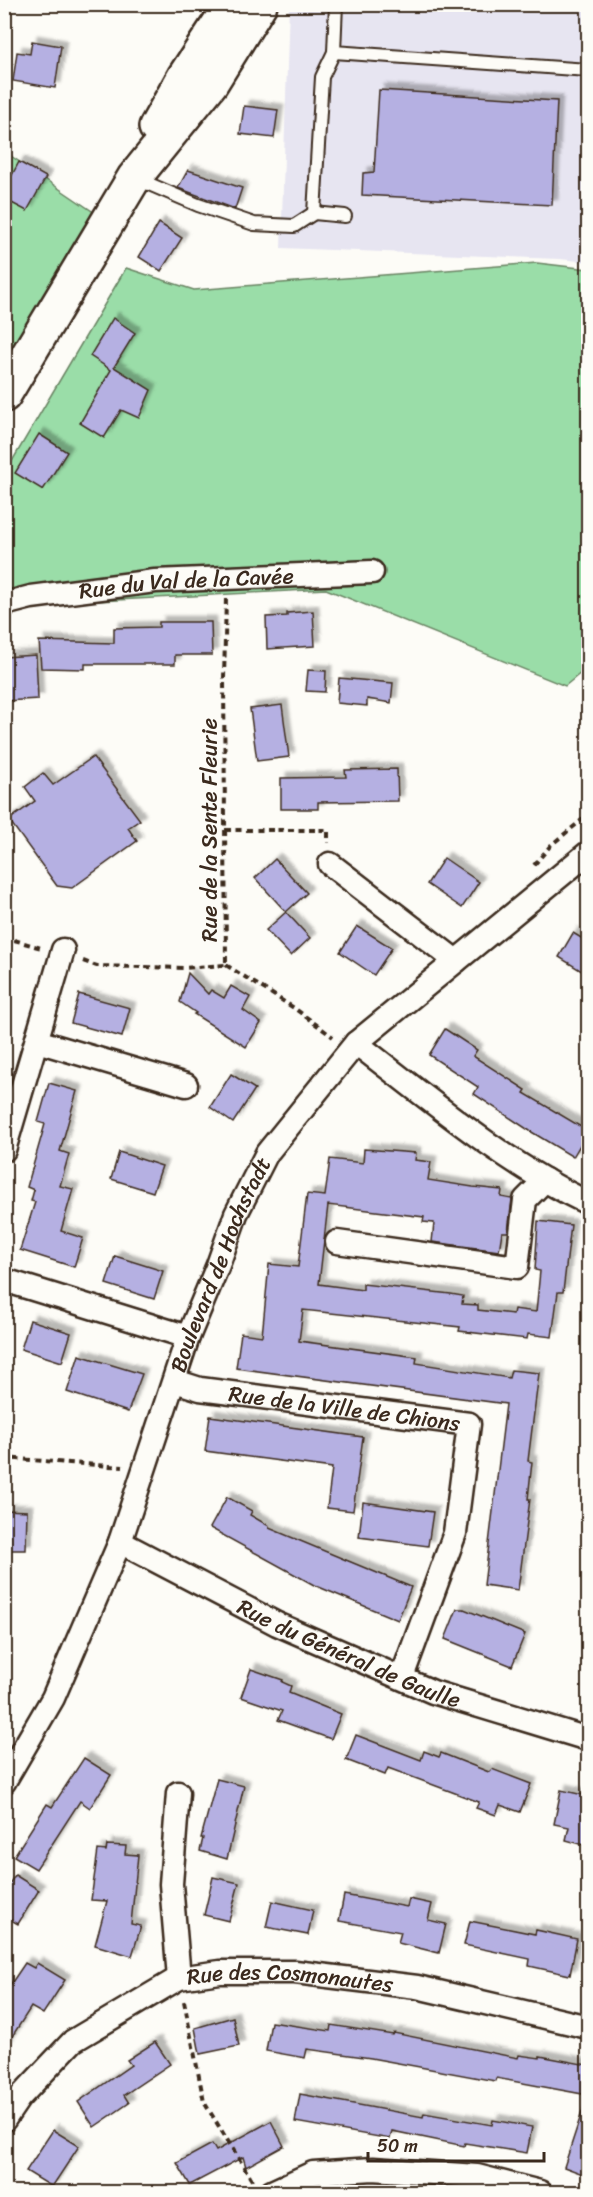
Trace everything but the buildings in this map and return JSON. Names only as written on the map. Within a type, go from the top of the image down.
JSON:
[{"type":"main road","points":[[135,175],[145,145],[178,87],[232,4]]},
{"type":"main road","points":[[4,395],[135,175],[212,83],[260,4]]},
{"type":"street","name":"Rue du Val de la Cavée","points":[[4,604],[31,597],[155,581],[372,572]]},
{"type":"street","name":"Boulevard de Hochstadt","points":[[4,1782],[53,1698],[120,1542],[188,1336],[218,1265],[236,1214],[267,1153],[353,1046],[542,889],[585,863]]},
{"type":"street","points":[[330,864],[456,962]]},
{"type":"street","points":[[4,1150],[62,952]]},
{"type":"street","points":[[37,1041],[186,1085]]},
{"type":"street","points":[[353,1046],[492,1146],[545,1180],[588,1203]]},
{"type":"street","points":[[337,1242],[517,1267],[525,1200],[545,1180]]},
{"type":"street","points":[[4,1280],[188,1336]]},
{"type":"street","name":"Rue de la Ville de Chions","points":[[175,1381],[200,1389],[469,1424],[455,1533],[402,1677]]},
{"type":"street","name":"Rue du Général de Gaulle","points":[[120,1542],[277,1624],[451,1698],[588,1739]]},
{"type":"street","points":[[178,1794],[171,1884],[179,1978]]},
{"type":"street","name":"Rue des Cosmonautes","points":[[4,2120],[19,2098],[73,2041],[179,1978],[220,1972],[295,1972],[417,1987],[588,2027]]},
{"type":"street","points":[[263,2188],[313,2173],[373,2169],[477,2176],[540,2193]]},
{"type":"lane","points":[[314,213],[322,77],[334,52],[336,4]]},
{"type":"lane","points":[[334,52],[588,70]]},
{"type":"lane","points":[[135,175],[198,205],[254,224],[294,226],[314,213],[345,216]]},
{"type":"path","name":"Rue de la Sente Fleurie","points":[[4,937],[62,952],[97,966],[183,968],[226,965],[224,678],[227,577]]},
{"type":"path","points":[[225,830],[328,830],[330,864]]},
{"type":"path","points":[[226,965],[353,1046]]},
{"type":"path","points":[[4,1458],[146,1468]]},
{"type":"path","points":[[179,1978],[204,2102],[263,2188]]},
{"type":"shaded area","points":[[289,5],[588,5],[588,262],[281,248]]},
{"type":"green space","points":[[5,152],[95,213],[5,373]]},
{"type":"green space","points":[[537,263],[588,269],[588,667],[565,686],[326,589],[5,606],[5,473],[126,268],[194,290]]}]
